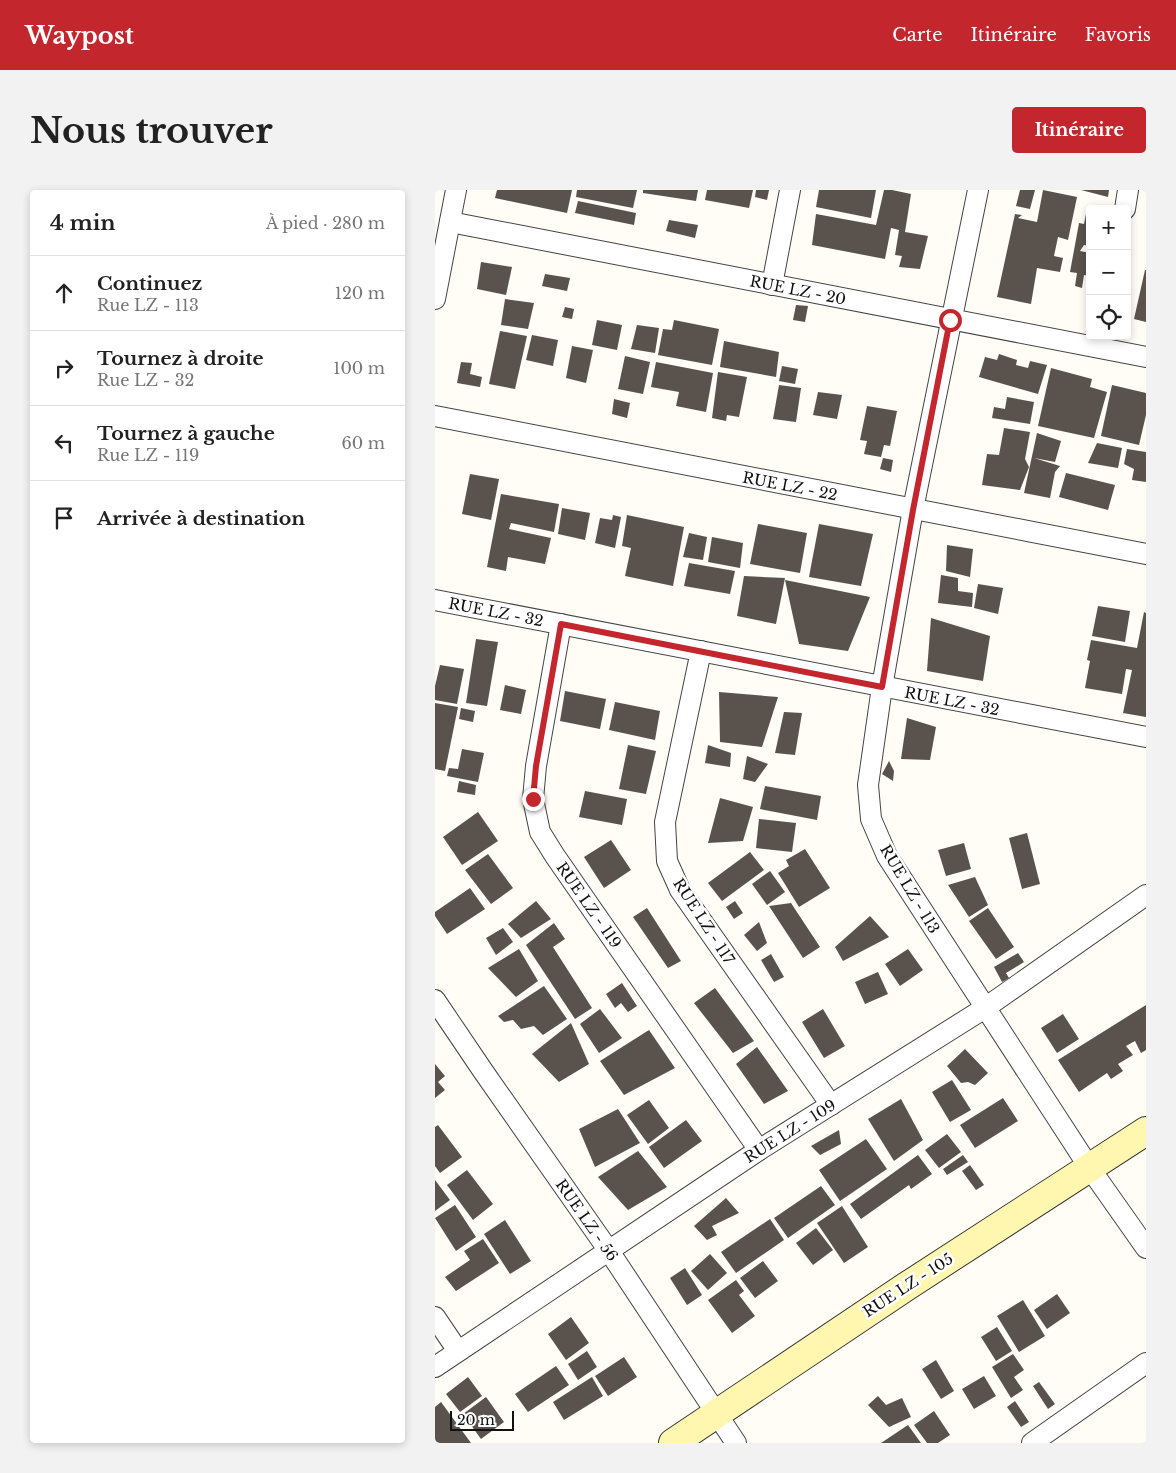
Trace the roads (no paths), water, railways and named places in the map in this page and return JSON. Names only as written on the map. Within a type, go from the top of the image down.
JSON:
[{"type":"main road","name":"RUE LZ - 105","points":[[673,1443],[715,1413],[1146,1131]]},
{"type":"street","points":[[435,299],[456,190]]},
{"type":"street","points":[[772,285],[790,190]]},
{"type":"street","name":"RUE LZ - 113","points":[[978,190],[950,320],[913,510],[882,687],[868,785],[871,819],[887,856],[1089,1167],[1146,1248]]},
{"type":"street","points":[[1126,205],[1128,190]]},
{"type":"street","name":"RUE LZ - 20","points":[[450,222],[950,320],[1098,342],[1146,357]]},
{"type":"street","name":"RUE LZ - 22","points":[[435,416],[1146,554]]},
{"type":"street","name":"RUE LZ - 32","points":[[435,600],[1146,737]]},
{"type":"street","name":"RUE LZ - 119","points":[[561,624],[536,766],[533,799],[541,832],[561,864],[759,1150]]},
{"type":"street","name":"RUE LZ - 117","points":[[701,651],[665,822],[667,861],[680,890],[831,1105]]},
{"type":"street","name":"RUE LZ - 109","points":[[435,1367],[759,1150],[985,1008],[1146,895]]},
{"type":"street","name":"RUE LZ - 56","points":[[435,1000],[609,1251],[735,1443]]},
{"type":"street","points":[[435,1317],[458,1351]]},
{"type":"street","points":[[1031,1443],[1146,1363]]}]
